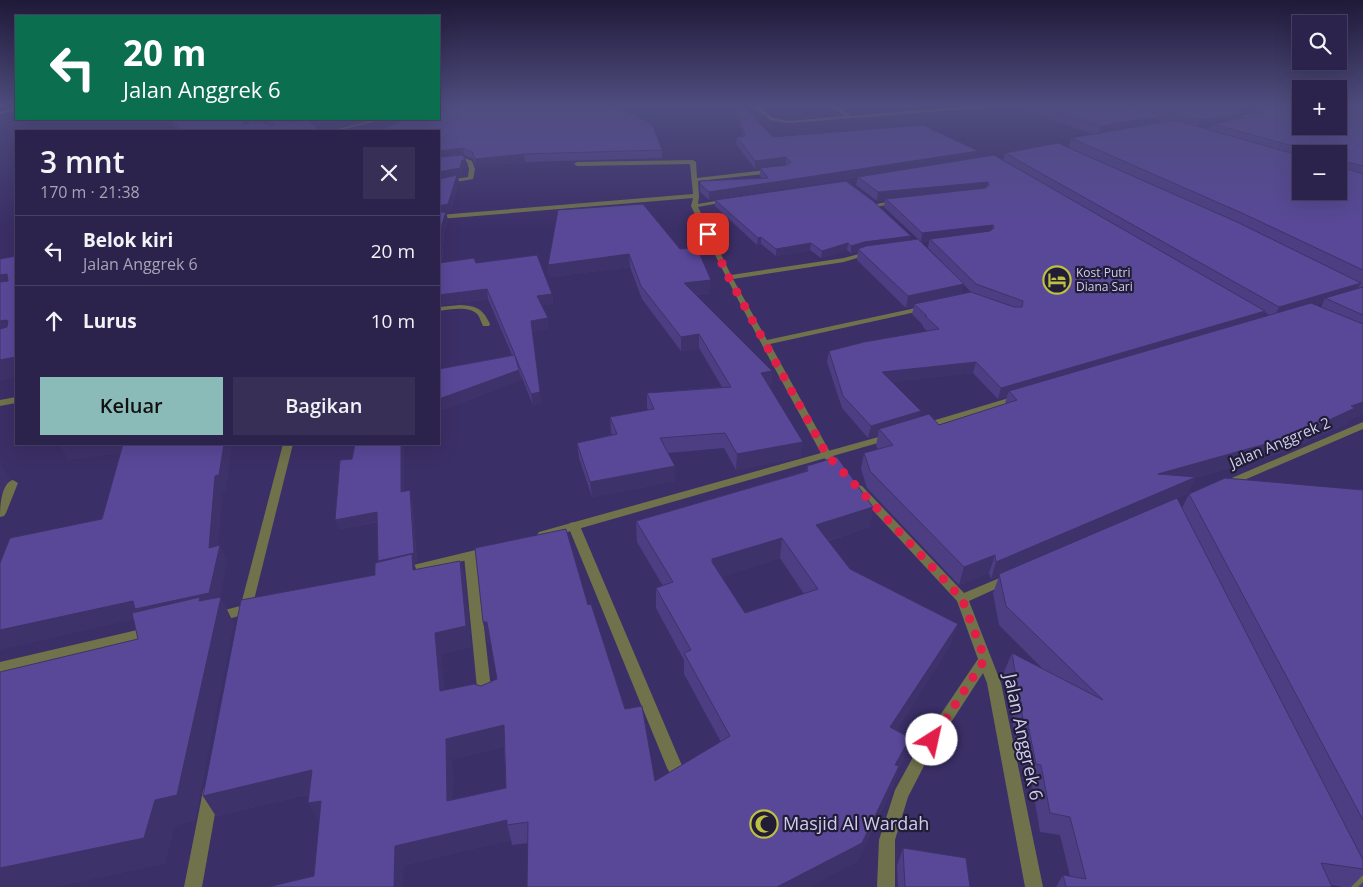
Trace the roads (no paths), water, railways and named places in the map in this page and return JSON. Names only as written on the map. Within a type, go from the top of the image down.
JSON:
[{"type":"street","points":[[440,162],[467,160],[472,168],[471,178],[440,183]]},
{"type":"street","points":[[577,164],[688,161],[695,164],[696,196],[694,206],[729,278],[827,455],[962,599],[1017,575]]},
{"type":"street","points":[[695,180],[777,170]]},
{"type":"street","points":[[440,217],[696,196]]},
{"type":"street","points":[[868,200],[882,212]]},
{"type":"street","points":[[694,206],[732,201]]},
{"type":"street","points":[[875,205],[904,201]]},
{"type":"street","points":[[729,278],[844,260],[863,253],[883,251]]},
{"type":"street","points":[[764,343],[937,305]]},
{"type":"street","points":[[440,309],[455,307],[475,310],[480,313],[486,324]]},
{"type":"street","points":[[536,537],[827,455],[1030,394]]},
{"type":"street","points":[[0,403],[15,400]]},
{"type":"street","name":"Jalan Anggrek 2","points":[[1250,488],[1218,487],[1363,425]]},
{"type":"street","points":[[241,629],[288,445]]},
{"type":"street","points":[[0,513],[12,483]]},
{"type":"street","points":[[574,526],[675,768]]},
{"type":"street","points":[[395,574],[499,548]]},
{"type":"street","points":[[470,556],[485,699]]},
{"type":"street","name":"Jalan Anggrek 6","points":[[962,599],[994,683],[1034,887]]},
{"type":"street","points":[[207,619],[264,606]]},
{"type":"street","points":[[0,668],[160,630]]},
{"type":"street","points":[[886,887],[887,840],[901,795],[923,753],[985,659]]},
{"type":"street","points":[[193,887],[213,782]]},
{"type":"street","points":[[1347,860],[1360,887]]},
{"type":"place","name":"Kost Putri Diana Sari","points":[[1057,280]]},
{"type":"place","name":"Masjid Al Wardah","points":[[764,824]]}]
